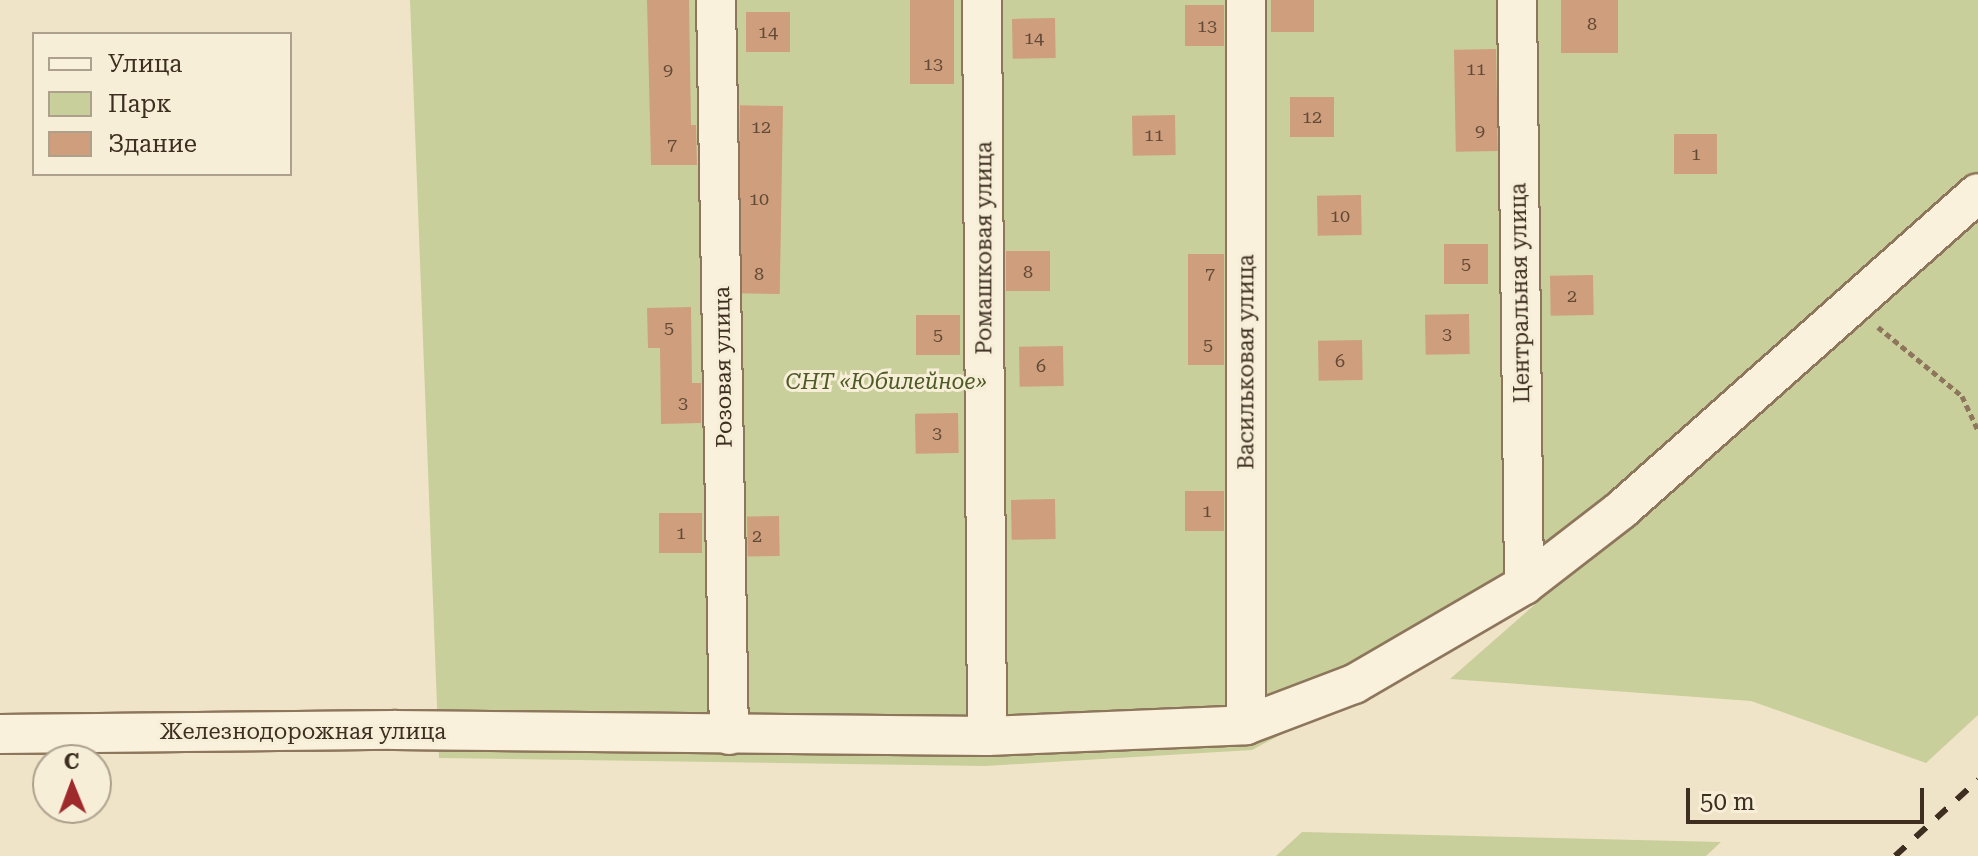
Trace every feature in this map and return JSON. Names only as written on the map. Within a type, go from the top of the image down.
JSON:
[{"type":"street","name":"Розовая улица","points":[[716,0],[729,735]]},
{"type":"street","name":"Ромашковая улица","points":[[982,0],[987,736]]},
{"type":"street","name":"Васильковая улица","points":[[1246,0],[1246,725]]},
{"type":"street","name":"Центральная улица","points":[[1517,0],[1524,585]]},
{"type":"street","name":"Железнодорожная улица","points":[[0,734],[606,732],[987,736],[1246,725],[1354,684],[1524,585],[1621,510],[1851,302],[1978,193]]},
{"type":"path","points":[[1851,302],[1962,396],[1978,431]]},
{"type":"green space","name":"СНТ «Юбилейное»","points":[[410,0],[1978,0],[1978,200],[1513,611],[1252,750],[985,766],[439,758]]},
{"type":"green space","points":[[1978,216],[1978,715],[1926,763],[1751,701],[1450,679]]},
{"type":"green space","points":[[1302,832],[1721,842],[1706,856],[1276,856]]},
{"type":"building","points":[[647,0],[689,0],[691,125],[696,125],[697,165],[651,165]]},
{"type":"building","points":[[910,0],[954,0],[954,84],[910,84]]},
{"type":"building","points":[[1271,0],[1314,0],[1314,32],[1271,32]]},
{"type":"building","points":[[1561,0],[1618,0],[1618,53],[1561,53]]},
{"type":"building","points":[[1185,5],[1224,5],[1224,46],[1185,46]]},
{"type":"building","points":[[746,12],[790,12],[790,52],[746,52]]},
{"type":"building","points":[[1055,18],[1056,58],[1013,59],[1012,19]]},
{"type":"building","points":[[1496,49],[1498,151],[1456,152],[1454,50]]},
{"type":"building","points":[[1290,97],[1334,97],[1334,137],[1290,137]]},
{"type":"building","points":[[740,105],[783,106],[780,294],[737,293]]},
{"type":"building","points":[[1175,115],[1176,155],[1133,156],[1132,116]]},
{"type":"building","points":[[1674,134],[1717,134],[1717,174],[1674,174]]},
{"type":"building","points":[[1361,195],[1362,235],[1318,236],[1317,196]]},
{"type":"building","points":[[1444,244],[1488,244],[1488,284],[1444,284]]},
{"type":"building","points":[[1006,251],[1050,251],[1050,291],[1006,291]]},
{"type":"building","points":[[1188,254],[1224,254],[1224,365],[1188,365]]},
{"type":"building","points":[[1593,275],[1594,315],[1551,316],[1550,276]]},
{"type":"building","points":[[691,307],[692,383],[701,383],[701,423],[661,424],[660,348],[648,348],[647,308]]},
{"type":"building","points":[[1469,314],[1470,354],[1426,355],[1425,315]]},
{"type":"building","points":[[916,315],[960,315],[960,355],[916,355]]},
{"type":"building","points":[[1362,340],[1363,380],[1319,381],[1318,341]]},
{"type":"building","points":[[1063,346],[1064,386],[1020,387],[1019,347]]},
{"type":"building","points":[[958,413],[959,453],[916,454],[915,414]]},
{"type":"building","points":[[1185,491],[1224,491],[1224,531],[1185,531]]},
{"type":"building","points":[[1055,499],[1056,539],[1012,540],[1011,500]]},
{"type":"building","points":[[659,513],[702,513],[702,553],[659,553]]},
{"type":"building","points":[[779,516],[780,556],[748,557],[747,517]]},
{"type":"railway","points":[[1895,856],[1978,780]]}]
